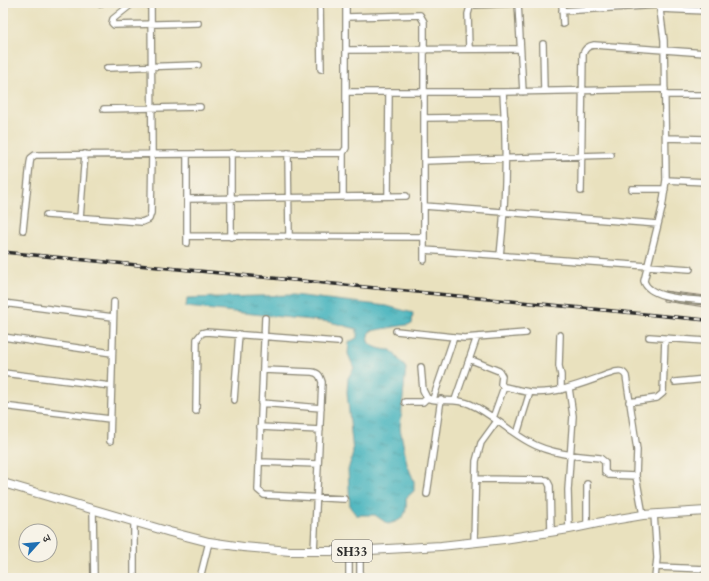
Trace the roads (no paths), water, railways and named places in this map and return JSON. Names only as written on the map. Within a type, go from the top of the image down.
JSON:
[{"type":"main road","name":"SH33","points":[[3,484],[209,542],[264,549],[314,551],[387,550],[474,543],[551,532],[643,515],[706,511]]},
{"type":"street","points":[[133,3],[113,19],[112,23],[114,25],[198,23]]},
{"type":"street","points":[[46,215],[142,222],[150,218],[152,154],[151,3]]},
{"type":"street","points":[[320,3],[321,69]]},
{"type":"street","points":[[343,196],[343,153],[346,148],[346,3]]},
{"type":"street","points":[[469,49],[468,10],[470,7],[476,4],[518,3],[523,92]]},
{"type":"street","points":[[562,3],[563,24]]},
{"type":"street","points":[[562,12],[660,6],[706,11]]},
{"type":"street","points":[[660,6],[664,50],[666,180],[662,208],[644,281],[645,285],[650,289],[663,296],[706,301]]},
{"type":"street","points":[[346,17],[420,15],[424,22],[424,260]]},
{"type":"street","points":[[543,44],[544,91]]},
{"type":"street","points":[[581,191],[582,54],[585,48],[594,45],[706,53]]},
{"type":"street","points":[[346,50],[520,49]]},
{"type":"street","points":[[107,68],[198,65]]},
{"type":"street","points":[[346,92],[523,92],[582,90],[665,92],[706,95]]},
{"type":"street","points":[[388,196],[389,92]]},
{"type":"street","points":[[500,256],[505,212],[505,117],[503,92]]},
{"type":"street","points":[[104,109],[200,107]]},
{"type":"street","points":[[424,118],[505,117]]},
{"type":"street","points":[[666,138],[706,139]]},
{"type":"street","points":[[230,153],[231,236]]},
{"type":"street","points":[[288,153],[289,237]]},
{"type":"street","points":[[23,230],[32,158],[35,155],[343,153]]},
{"type":"street","points":[[80,218],[85,154]]},
{"type":"street","points":[[187,154],[187,243]]},
{"type":"street","points":[[424,161],[611,155]]},
{"type":"street","points":[[666,180],[706,182]]},
{"type":"street","points":[[632,189],[665,189]]},
{"type":"street","points":[[187,199],[406,196]]},
{"type":"street","points":[[424,206],[658,224]]},
{"type":"street","points":[[187,236],[424,237]]},
{"type":"street","points":[[424,250],[690,269]]},
{"type":"street","points":[[110,441],[114,302]]},
{"type":"street","points":[[3,303],[113,317]]},
{"type":"street","points":[[265,318],[258,486],[260,493],[264,495],[344,499]]},
{"type":"street","points":[[396,331],[454,337],[477,337],[526,333]]},
{"type":"street","points":[[196,411],[197,339],[202,333],[239,334],[338,342]]},
{"type":"street","points":[[234,400],[239,334]]},
{"type":"street","points":[[560,335],[559,366],[561,375],[561,390]]},
{"type":"street","points":[[3,337],[112,354]]},
{"type":"street","points":[[430,398],[454,337]]},
{"type":"street","points":[[455,400],[477,337]]},
{"type":"street","points":[[649,337],[705,341],[706,364]]},
{"type":"street","points":[[629,402],[657,398],[663,393],[664,339]]},
{"type":"street","points":[[469,359],[499,371],[502,376],[501,384],[504,386],[530,392],[561,390],[620,371],[624,373],[626,376],[636,450],[636,476],[643,515]]},
{"type":"street","points":[[421,367],[423,390],[430,398]]},
{"type":"street","points":[[263,370],[317,373],[321,376],[321,408],[314,551]]},
{"type":"street","points":[[3,373],[111,386]]},
{"type":"street","points":[[675,382],[706,379]]},
{"type":"street","points":[[474,543],[476,461],[481,443],[495,419],[504,386]]},
{"type":"street","points":[[569,388],[573,416],[568,490],[569,529]]},
{"type":"street","points":[[517,434],[530,392]]},
{"type":"street","points":[[405,402],[423,402],[430,398],[455,400],[468,403],[479,408],[537,446],[570,456],[600,458],[604,462],[605,472],[609,475],[636,476]]},
{"type":"street","points":[[427,494],[441,399]]},
{"type":"street","points":[[261,403],[321,408]]},
{"type":"street","points":[[3,406],[110,419]]},
{"type":"street","points":[[260,427],[320,430]]},
{"type":"street","points":[[259,462],[318,464]]},
{"type":"street","points":[[476,479],[547,480],[550,486],[551,532]]},
{"type":"street","points":[[587,484],[587,525]]},
{"type":"street","points":[[93,509],[94,578]]},
{"type":"street","points":[[654,514],[655,578]]},
{"type":"street","points":[[134,521],[134,578]]},
{"type":"street","points":[[200,578],[209,542]]},
{"type":"street","points":[[349,551],[349,578]]},
{"type":"street","points":[[360,551],[360,578]]},
{"type":"street","points":[[656,567],[706,569]]},
{"type":"water","points":[[293,295],[387,306],[413,313],[412,324],[370,331],[368,342],[373,346],[385,350],[391,350],[406,368],[400,428],[407,464],[414,481],[414,491],[406,498],[404,516],[394,522],[388,524],[375,515],[356,515],[350,507],[348,470],[353,453],[347,392],[348,378],[354,368],[348,354],[349,342],[357,338],[357,329],[330,322],[186,307],[187,298]]},
{"type":"railway","points":[[3,252],[706,320]]}]
